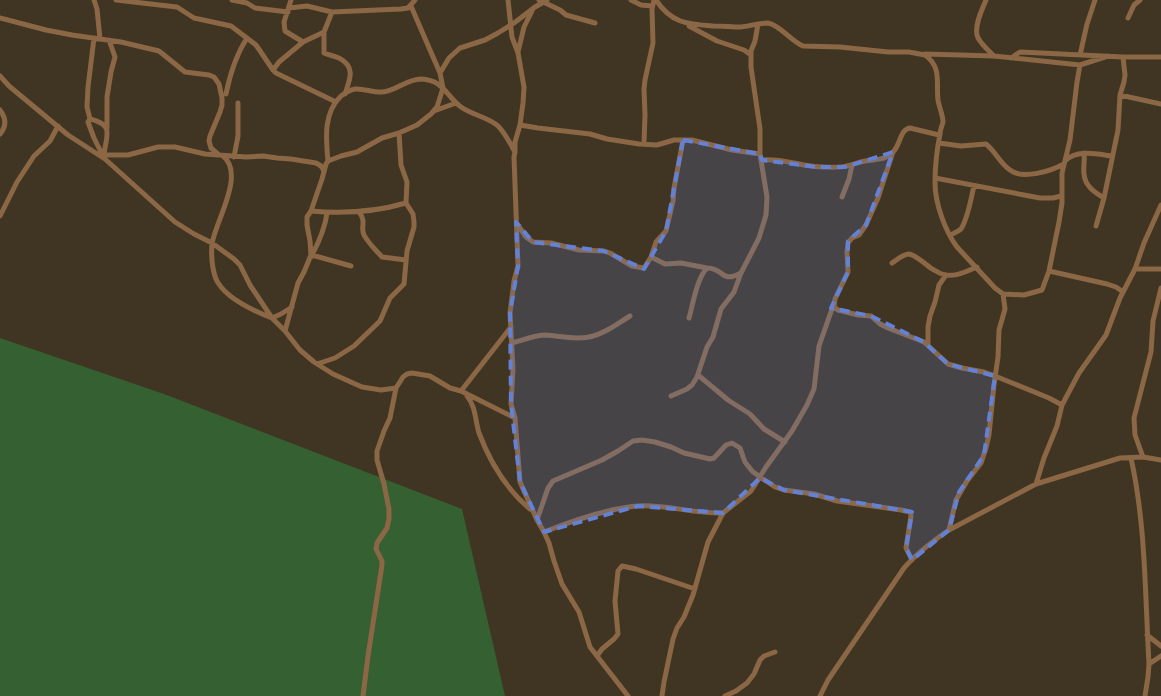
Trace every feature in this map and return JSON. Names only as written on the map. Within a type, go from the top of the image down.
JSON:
[{"type":"street","points":[[94,0],[97,9],[100,39]]},
{"type":"street","points":[[116,0],[179,5],[194,18],[231,26],[258,47],[276,73],[336,102]]},
{"type":"street","points":[[233,0],[247,3],[254,8],[289,10],[307,6],[332,12],[406,8],[416,0]]},
{"type":"street","points":[[291,0],[284,22],[285,31],[303,42]]},
{"type":"street","points":[[508,0],[512,37],[518,53],[524,87],[514,157],[518,266],[515,273],[510,313],[513,370],[511,404],[515,418],[520,482],[549,543],[562,584],[580,612],[588,644],[628,696]]},
{"type":"street","points":[[440,73],[449,58],[460,48],[485,40],[510,25],[542,0],[566,15],[595,23]]},
{"type":"street","points":[[631,0],[640,5],[654,2],[685,24],[717,41],[744,50],[751,55]]},
{"type":"street","points":[[986,0],[979,18],[977,34],[978,38],[994,56]]},
{"type":"street","points":[[1080,55],[1095,0]]},
{"type":"street","points":[[1128,18],[1134,5],[1140,0]]},
{"type":"street","points":[[644,143],[644,89],[654,43],[654,2]]},
{"type":"street","points":[[410,6],[440,73],[443,88],[440,101],[434,111]]},
{"type":"street","points":[[518,53],[524,27],[534,7]]},
{"type":"street","points":[[332,12],[324,32],[324,53],[340,59],[350,67],[351,76],[345,94]]},
{"type":"street","points":[[0,18],[46,30],[133,44],[160,51],[185,72],[207,74],[214,77],[219,84],[222,105],[209,142],[212,148],[230,164],[230,184],[226,204],[212,243],[215,277],[218,283],[231,296],[258,313],[272,318],[282,314],[292,306]]},
{"type":"street","points":[[685,24],[740,27],[769,23],[803,46],[909,52],[925,55],[994,56],[1080,65],[1108,56]]},
{"type":"street","points":[[671,396],[687,389],[698,375],[722,309],[734,292],[741,273],[759,238],[766,215],[767,197],[760,154],[760,129],[752,79],[751,55],[757,36],[758,24]]},
{"type":"street","points":[[273,70],[279,62],[303,42],[324,32]]},
{"type":"street","points":[[94,38],[88,88],[87,107],[90,119],[88,122],[103,156]]},
{"type":"street","points":[[226,94],[234,64],[247,38]]},
{"type":"street","points":[[103,156],[107,132],[107,97],[115,57],[109,40]]},
{"type":"street","points":[[1012,58],[1020,52],[1161,57]]},
{"type":"street","points":[[925,55],[932,60],[935,68],[938,101],[943,118],[934,184],[942,217],[957,247],[995,288],[1003,294],[1010,295],[1024,295],[1042,290],[1049,271],[1059,222],[1062,202],[1062,173],[1070,140],[1080,65]]},
{"type":"street","points":[[1096,226],[1104,198],[1118,130],[1120,95],[1124,82],[1123,57]]},
{"type":"street","points":[[434,61],[449,58]]},
{"type":"street","points":[[0,76],[9,86],[82,146],[103,156],[175,222],[212,243],[234,259],[240,265],[250,285],[272,318],[300,350],[317,364],[333,374],[362,387],[381,390],[396,388]]},
{"type":"street","points":[[311,258],[310,241],[306,225],[307,217],[311,211],[328,161],[326,127],[330,114],[336,102],[345,94],[355,90],[384,92],[416,79],[436,82],[465,110],[494,124],[506,136],[515,152]]},
{"type":"street","points":[[1120,95],[1161,104]]},
{"type":"street","points":[[328,161],[357,152],[382,138],[417,124],[434,111],[456,103]]},
{"type":"street","points":[[234,157],[238,136],[238,104]]},
{"type":"street","points":[[0,110],[4,115],[5,123],[5,128],[0,134]]},
{"type":"street","points":[[90,119],[101,122],[106,128]]},
{"type":"street","points":[[520,124],[590,134],[616,141],[657,145],[674,140],[683,140],[703,142],[732,150],[760,154]]},
{"type":"street","points":[[0,216],[17,182],[34,156],[50,141],[58,126]]},
{"type":"street","points":[[762,160],[780,160],[816,167],[845,167],[863,161],[883,158],[899,144],[903,132],[907,128],[940,136]]},
{"type":"street","points":[[317,364],[335,358],[352,348],[374,327],[384,313],[390,298],[404,284],[406,260],[414,222],[413,214],[406,203],[407,182],[401,165],[399,132]]},
{"type":"street","points":[[516,222],[526,237],[533,242],[552,243],[579,250],[604,250],[629,265],[642,268],[651,257],[656,242],[663,236],[667,225],[683,140]]},
{"type":"street","points":[[939,143],[961,146],[986,144],[1009,169],[1016,173],[1027,175],[1048,170],[1064,163],[1070,156],[1084,153],[1112,156]]},
{"type":"street","points":[[103,156],[128,155],[158,146],[175,147],[221,156],[263,156],[316,163],[321,166],[324,172]]},
{"type":"street","points":[[662,696],[673,639],[684,617],[704,553],[723,513],[751,491],[769,462],[785,442],[814,389],[818,346],[835,299],[848,272],[848,243],[852,238],[859,235],[866,225],[878,198],[892,152]]},
{"type":"street","points":[[1084,153],[1086,181],[1090,188],[1104,198]]},
{"type":"street","points":[[842,197],[852,165]]},
{"type":"street","points":[[935,178],[1040,198],[1061,196]]},
{"type":"street","points":[[950,235],[961,228],[974,186]]},
{"type":"street","points":[[311,211],[327,213],[359,212],[389,208],[406,203]]},
{"type":"street","points":[[1036,484],[1057,426],[1062,405],[1079,373],[1106,335],[1161,205]]},
{"type":"street","points":[[359,212],[364,222],[364,234],[382,257],[406,260]]},
{"type":"street","points":[[285,331],[298,282],[317,247],[325,227],[327,213]]},
{"type":"street","points":[[892,263],[908,254],[921,260],[935,271],[946,275],[959,274],[977,267]]},
{"type":"street","points":[[651,257],[665,264],[680,263],[715,269],[729,278],[741,273]]},
{"type":"street","points":[[311,258],[351,266]]},
{"type":"street","points":[[689,318],[700,278],[708,268]]},
{"type":"street","points":[[1135,269],[1161,269]]},
{"type":"street","points":[[1049,271],[1107,284],[1123,292]]},
{"type":"street","points":[[928,344],[930,316],[939,285],[946,275]]},
{"type":"street","points":[[1143,457],[1135,435],[1134,418],[1151,352],[1153,321],[1161,288]]},
{"type":"street","points":[[949,530],[960,492],[977,469],[984,455],[989,435],[1000,345],[999,330],[1006,310],[1003,294]]},
{"type":"street","points":[[1005,300],[1010,295]]},
{"type":"street","points":[[834,306],[838,310],[845,312],[871,316],[888,328],[928,344],[948,364],[995,376],[1050,398],[1062,405]]},
{"type":"street","points":[[512,343],[547,335],[571,339],[589,337],[604,332],[630,316]]},
{"type":"street","points":[[463,393],[511,326]]},
{"type":"street","points":[[363,696],[382,565],[376,549],[377,543],[387,528],[389,519],[377,452],[390,418],[396,388],[407,374],[418,373],[430,376],[450,388],[515,418]]},
{"type":"street","points":[[698,375],[728,400],[750,414],[764,429],[785,442]]},
{"type":"street","points":[[463,393],[473,405],[479,432],[494,466],[510,489],[522,502],[533,510]]},
{"type":"street","points":[[537,520],[548,488],[553,481],[618,452],[629,443],[638,440],[655,442],[684,453],[710,459],[714,458],[726,445],[734,443],[740,448],[748,466],[768,483],[784,490],[814,494],[838,501],[910,512],[906,548],[912,560]]},
{"type":"street","points":[[820,696],[828,680],[904,568],[949,530],[1036,484],[1120,458],[1143,457],[1161,460]]},
{"type":"street","points":[[1132,458],[1139,497],[1149,664],[1145,696]]},
{"type":"street","points":[[544,532],[600,513],[638,506],[672,508],[708,514],[723,513]]},
{"type":"street","points":[[597,656],[602,648],[618,634],[615,601],[618,571],[622,566],[694,589]]},
{"type":"street","points":[[1147,635],[1161,646]]},
{"type":"street","points":[[725,696],[747,683],[754,674],[760,660],[764,656],[775,652]]},
{"type":"street","points":[[1149,664],[1161,656]]},
{"type":"highlighted area","points":[[683,140],[760,154],[762,160],[816,167],[845,167],[893,152],[866,225],[848,241],[848,272],[831,308],[871,316],[924,342],[948,364],[995,376],[984,455],[959,492],[949,530],[912,560],[906,548],[912,512],[784,490],[760,478],[723,513],[638,506],[544,532],[520,482],[511,404],[510,313],[518,266],[516,222],[533,242],[604,251],[644,269],[666,231]]},
{"type":"green space","points":[[0,338],[164,394],[462,509],[505,696],[0,696]]}]
